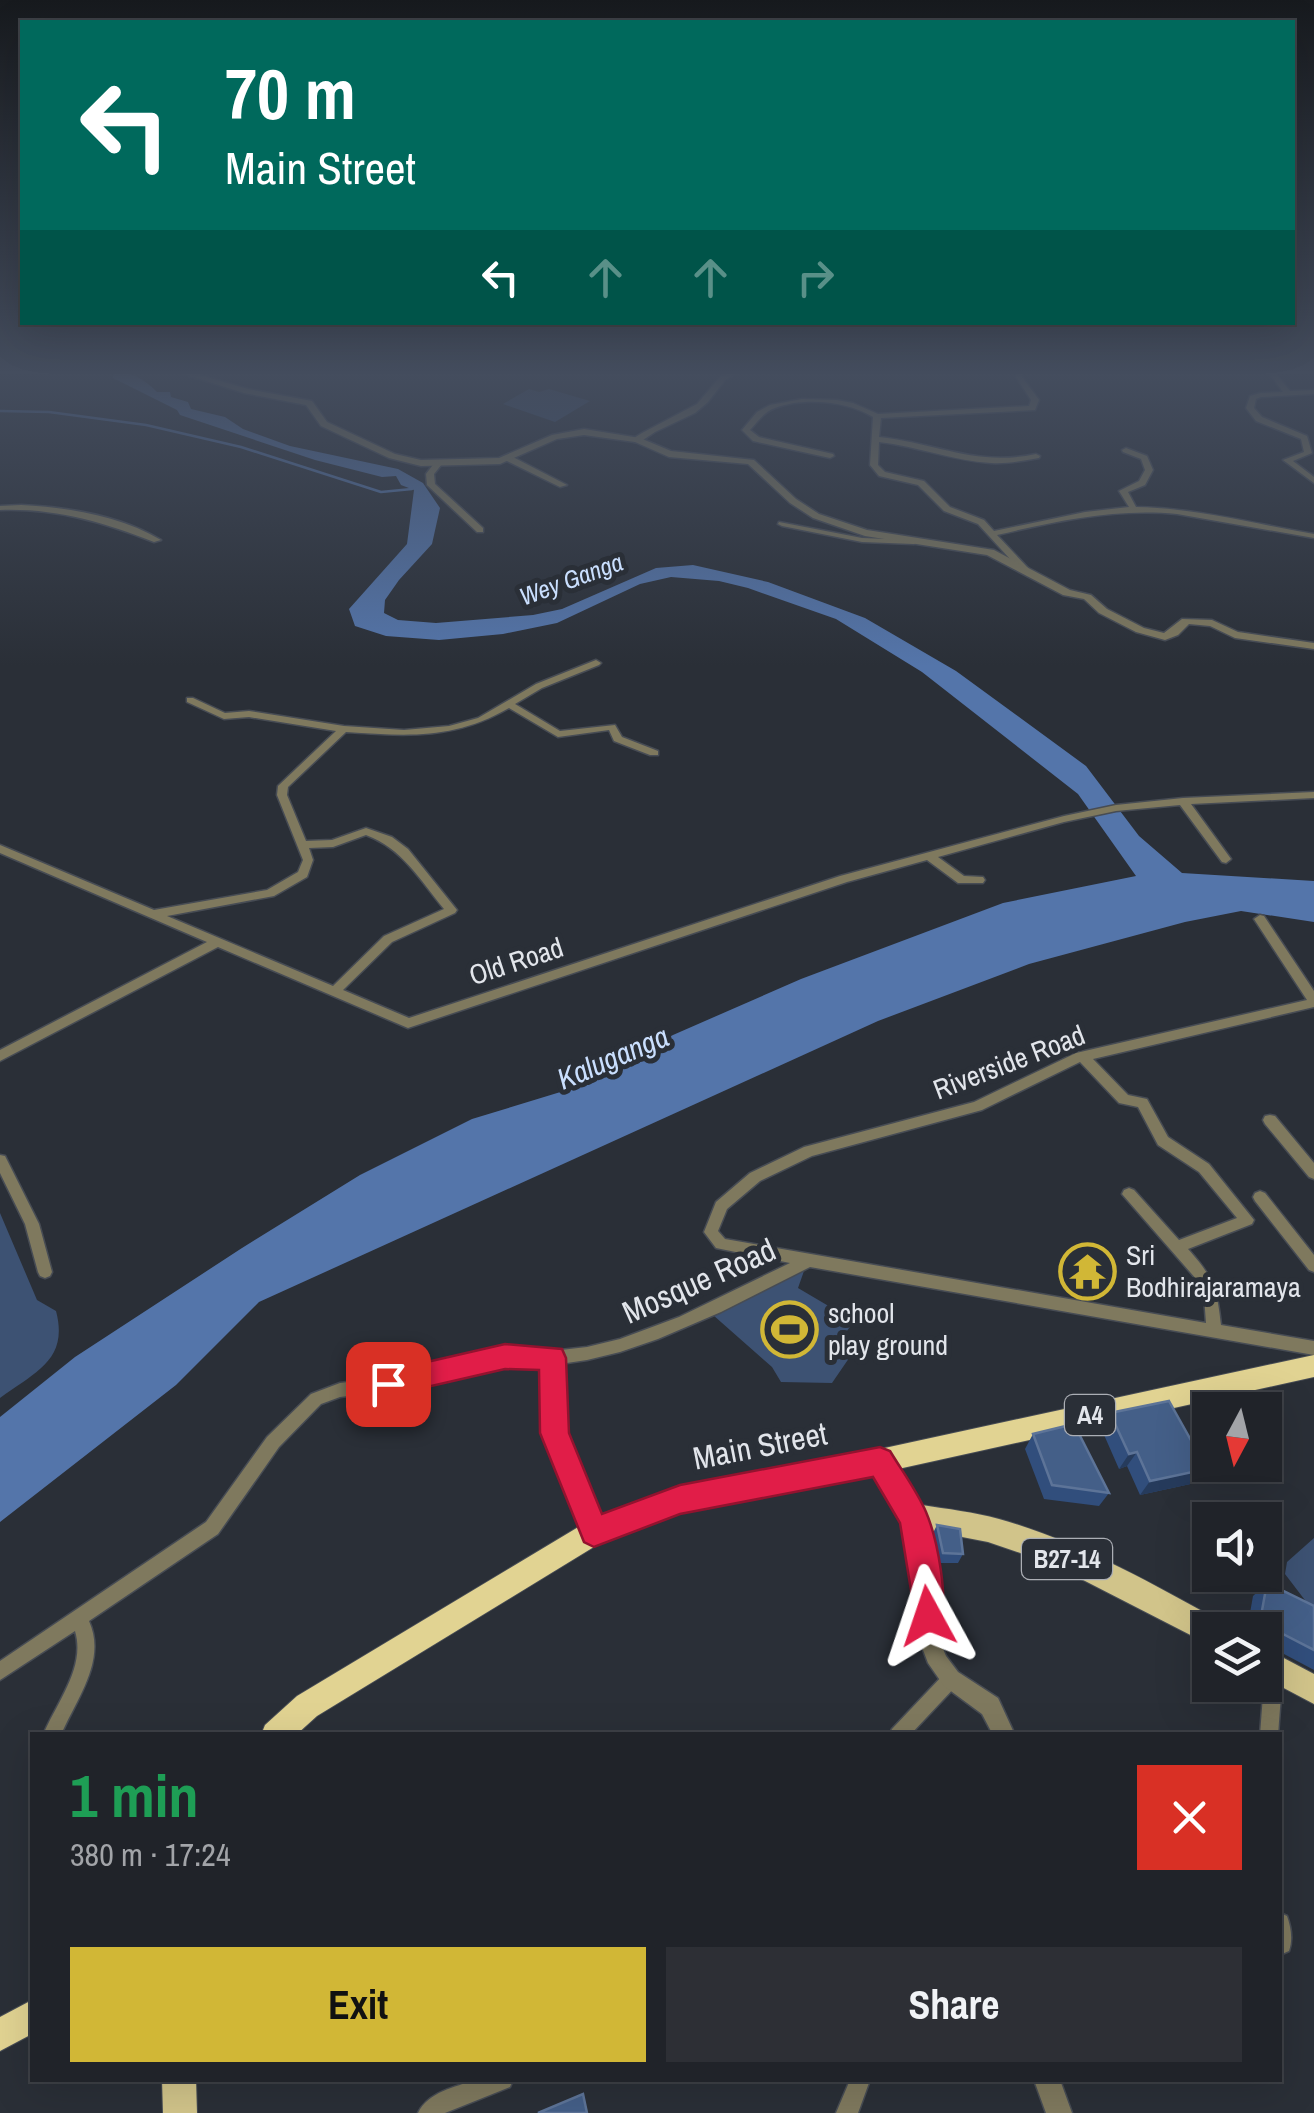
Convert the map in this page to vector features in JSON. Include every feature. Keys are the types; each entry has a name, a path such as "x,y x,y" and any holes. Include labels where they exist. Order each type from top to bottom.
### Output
{"highway":[{"name":"Main Street","path":"278,1732 307,1706 594,1532 680,1499 880,1461 1314,1366"},
{"path":"0,2035 30,2017"}],"main road":[{"path":"880,1461 914,1518"},
{"name":"B27-14","path":"914,1518 995,1530 1035,1544 1140,1592 1192,1621"},
{"path":"1282,1672 1314,1690"},
{"path":"180,2082 180,2113"}],"street":[{"path":"434,469 430,485 480,530"},
{"path":"530,469 563,484"},
{"path":"759,469 792,501 816,516 865,533 990,552 1067,593 1087,597 1103,611 1152,634 1164,637 1174,634 1186,621 1199,620 1235,635 1314,646"},
{"path":"876,469 876,472 921,483 947,509 981,522 1025,570"},
{"path":"1134,510 1123,491 1142,483 1148,469"},
{"path":"0,508 25,506 80,512 157,540"},
{"path":"995,533 1047,519 1134,510 1176,511 1240,526 1314,536"},
{"path":"782,524 862,540 932,543"},
{"path":"190,700 224,716 249,714 344,730 450,730 481,720 570,671 596,663"},
{"path":"510,704 558,734 612,728 618,739 654,753"},
{"path":"152,915 270,893 304,874 308,860 282,795 283,786 344,730"},
{"name":"Old Road","path":"0,849 408,1023 928,854 1064,819 1116,808 1184,801 1314,795"},
{"path":"1184,801 1226,859"},
{"path":"303,845 333,843 366,831 388,839 404,852 452,910 388,939 336,990"},
{"path":"928,854 962,880 979,880"},
{"path":"948,888 954,875"},
{"path":"1260,919 1314,1002"},
{"path":"0,1056 217,942"},
{"name":"Riverside Road","path":"809,1262 722,1244 711,1232 722,1206 754,1176 784,1161 976,1106 1083,1057 1314,1002"},
{"path":"1083,1057 1124,1099 1142,1103 1163,1141 1204,1168 1247,1220 1177,1247"},
{"path":"1270,1120 1314,1173"},
{"path":"0,1160 32,1224 45,1272"},
{"path":"1129,1194 1203,1276 1211,1296 1214,1332"},
{"path":"1260,1197 1314,1266"},
{"path":"809,1262 1314,1348"},
{"name":"Mosque Road","path":"0,1671 212,1528 273,1442 316,1399 340,1390 388,1384 505,1357 592,1355 651,1338 809,1262"},
{"path":"552,1358 554,1433 594,1532"},
{"path":"914,1518 924,1563 930,1642 938,1663 951,1679 990,1706 1003,1732"},
{"path":"53,1732 83,1670 88,1646 79,1620"},
{"path":"901,1732 951,1679"},
{"path":"1269,1702 1269,1732"},
{"path":"429,2113 441,2103 498,2082"},
{"path":"847,2113 859,2082"},
{"path":"1048,2082 1058,2113"}],"shaded area":[{"path":"349,469 398,469 423,483 440,508 432,544 385,600 384,613 398,620 436,623 533,615 562,609 656,568 693,565 768,582 865,618 956,671 1086,766 1139,836 1182,873 1314,881 1314,922 1241,911 1029,964 878,1021 259,1302 176,1385 0,1522 0,1417 75,1357 360,1175 472,1119 567,1090 673,1035 801,979 1003,903 1136,876 1078,794 922,672 836,619 748,588 671,577 640,584 557,623 503,634 439,640 386,636 355,626 349,609 407,544 414,490 401,485 396,476 382,477"},
{"path":"0,1213 37,1300 56,1311 59,1328 58,1342 46,1363 0,1398"},
{"name":"school play ground","path":"804,1271 798,1288 854,1321 842,1338 856,1348 832,1383 781,1382 772,1367 713,1315"},
{"path":"1314,1538 1314,1612 1285,1574 1287,1562"}],"building":[{"path":"1169,1401 1192,1442 1192,1472 1150,1481 1137,1452 1129,1454 1110,1413"},
{"path":"1074,1424 1109,1493 1052,1485 1033,1434"},
{"path":"937,1525 960,1529 963,1554 943,1553"},
{"path":"1282,1590 1314,1606 1314,1650 1282,1634 1282,1612 1262,1612 1265,1592"},
{"path":"583,2094 587,2113 538,2113"}],"waterway":[{"path":"308,469 381,492 412,489"}],"place":[{"name":"Sri Bodhirajaramaya","path":"1087,1271"},
{"name":"school play ground","path":"789,1329"}],"route":[{"path":"388,1384 505,1357 552,1358 554,1433 594,1532 680,1499 880,1461 914,1518 924,1563 928,1616"}],"water label":[{"name":"Wey Ganga","path":"571,579"},
{"name":"Kaluganga","path":"613,1058"}]}
